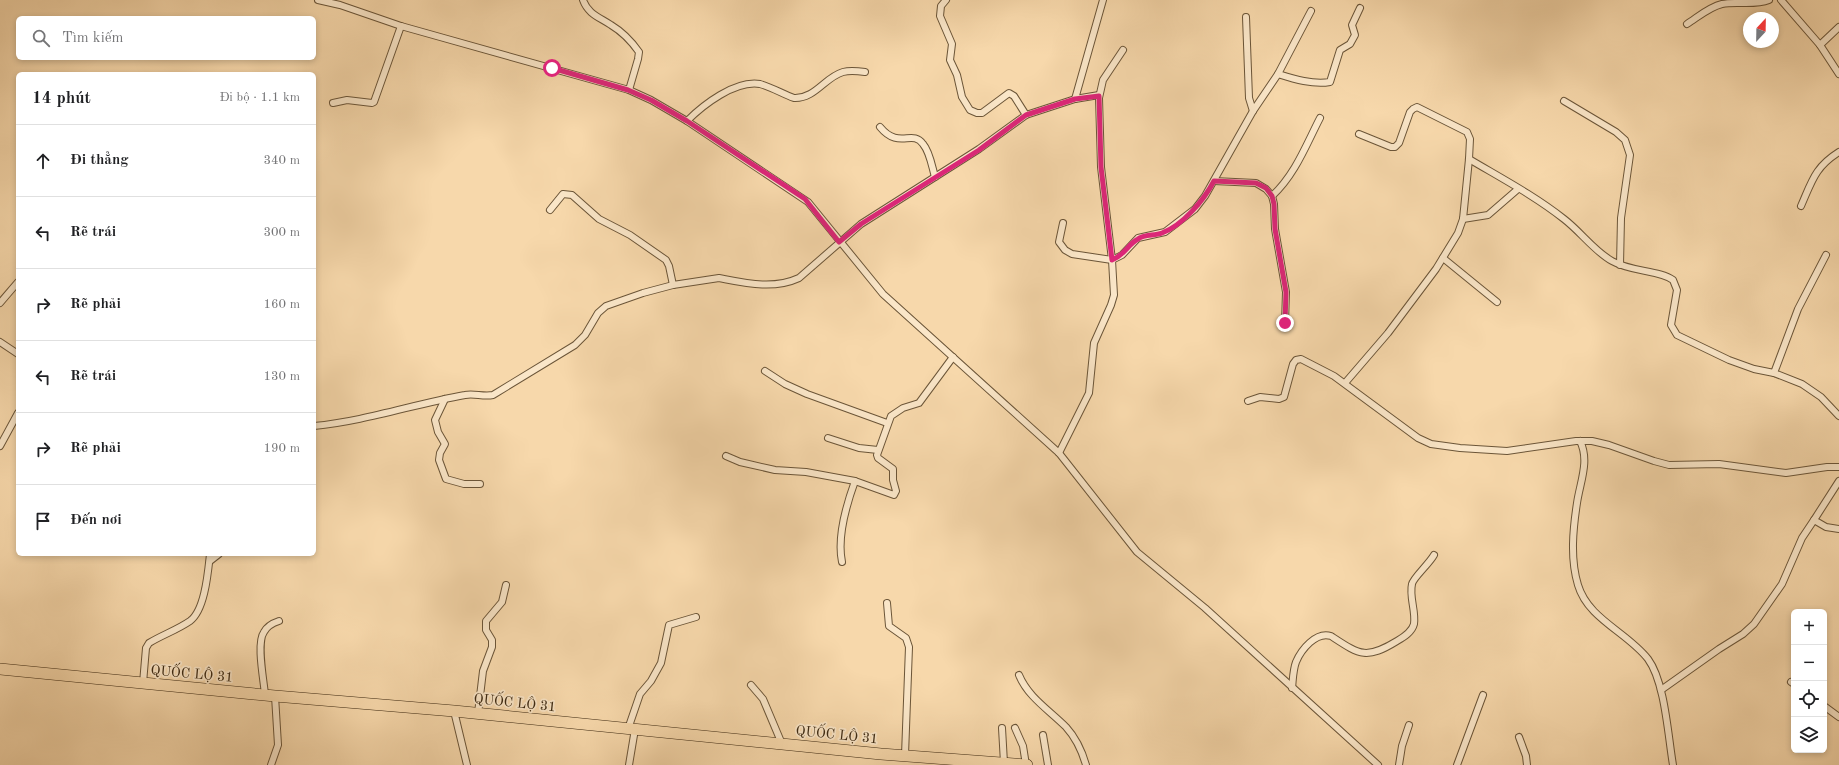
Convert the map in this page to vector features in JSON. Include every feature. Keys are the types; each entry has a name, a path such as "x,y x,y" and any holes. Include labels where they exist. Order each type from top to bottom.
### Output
{"highway":[{"name":"QUỐC LỘ 31","path":"0,669 270,696 631,727 782,744 905,755 951,762 1026,765"}],"street":[{"path":"318,0 340,5 401,26 628,90 651,100 687,121 805,199 883,294 1059,453 1137,552 1204,608 1378,765"},
{"path":"583,0 588,10 612,25 639,52 628,90"},
{"path":"946,0 941,6 940,16 952,44 950,60 957,75 962,97 966,106 974,112 982,113 1009,93 1014,96 1026,115"},
{"path":"1075,99 1103,0"},
{"path":"1687,24 1709,9 1717,6 1726,4 1756,3 1769,0"},
{"path":"1781,0 1820,45 1839,74"},
{"path":"1278,74 1294,80 1330,82 1340,50 1350,44 1355,35 1352,25 1360,8"},
{"path":"1064,223 1059,242 1065,250 1072,254 1112,260 1122,256 1138,238 1160,234 1171,228 1198,205 1214,181 1253,111 1278,74 1311,11"},
{"path":"1246,17 1249,98 1253,111"},
{"path":"333,103 347,100 374,102 401,26"},
{"path":"1820,45 1839,28"},
{"path":"1059,453 1089,393 1094,343 1113,300 1114,288 1112,260 1101,167 1099,96 1103,80 1123,50"},
{"path":"687,121 701,107 716,96 747,85 763,85 794,98 800,98 808,96 832,77 844,71 865,72"},
{"path":"316,426 356,421 468,394 484,397 497,393 575,345 585,335 598,313 606,306 643,293 673,285 719,278 760,286 793,280 805,273 861,224 935,176 979,150 1026,115 1075,99 1099,96"},
{"path":"1564,101 1622,136 1628,145 1630,155 1621,218 1620,265"},
{"path":"1345,383 1388,334 1458,234 1463,218 1469,158 1470,138 1467,132 1417,107 1411,110 1399,143 1395,147 1391,147 1359,134"},
{"path":"1272,196 1284,184 1291,173 1320,118"},
{"path":"880,127 886,134 894,139 900,140 912,138 922,142 926,148 935,176"},
{"path":"1802,206 1818,170 1824,162 1839,152"},
{"path":"1469,158 1565,219 1604,256 1633,270 1666,276 1673,280 1677,290 1671,325 1677,335 1729,360 1754,369 1774,373 1802,384 1814,391 1839,416"},
{"path":"1214,181 1256,183 1266,188 1272,196 1274,204 1275,229 1286,292 1285,323"},
{"path":"1463,218 1488,215 1518,189"},
{"path":"550,210 563,194 572,195 599,219 630,234 666,260 669,266 673,285"},
{"path":"1774,373 1798,309 1826,255"},
{"path":"1442,258 1497,302"},
{"path":"0,303 16,284"},
{"path":"0,342 16,353"},
{"path":"726,456 740,462 774,470 806,472 855,481 891,495 895,494 896,490 893,480 893,469 878,458 878,450 887,423 891,416 903,408 919,403 953,357"},
{"path":"1248,401 1260,397 1282,399 1284,397 1293,364 1299,359 1303,359 1322,368 1345,383 1418,438 1431,444 1460,448 1507,451 1580,441 1609,445 1669,465 1719,464 1786,473 1827,467 1839,467"},
{"path":"765,371 785,384 807,394 887,423"},
{"path":"445,399 435,420 438,432 445,444 439,460 445,477 449,480 464,484 480,484"},
{"path":"0,446 16,417"},
{"path":"828,438 859,448 878,450"},
{"path":"1580,441 1585,456 1573,531 1573,557 1578,585 1584,600 1593,611 1647,659 1661,690 1673,765"},
{"path":"842,562 840,553 843,529 849,499 855,481"},
{"path":"1661,690 1743,634 1754,624 1782,584 1802,538 1839,481"},
{"path":"1814,520 1826,527 1839,529"},
{"path":"1292,688 1298,658 1302,651 1320,636 1327,634 1360,653 1367,654 1381,651 1407,635 1414,623 1412,584 1434,555"},
{"path":"143,683 147,646 152,641 190,621 196,614 202,601 210,557"},
{"path":"478,713 483,671 492,647 492,640 486,630 486,621 502,602 506,585"},
{"path":"887,603 889,626 906,638 909,646 905,755"},
{"path":"629,765 631,727 640,694 661,663 669,625 696,617"},
{"path":"272,765 278,745 261,640 265,630 270,625 279,621"},
{"path":"1019,675 1028,691 1073,736 1079,745 1086,765"},
{"path":"751,685 763,699 782,744"},
{"path":"1457,765 1483,695"},
{"path":"1827,708 1839,717"},
{"path":"454,711 468,765"},
{"path":"1400,765 1402,746 1410,725"},
{"path":"1002,728 1004,740 1004,763"},
{"path":"1015,728 1023,746 1026,765"},
{"path":"1043,735 1048,765"},
{"path":"1519,737 1526,756 1527,765"}],"route":[{"path":"552,68 628,90 651,100 687,121 805,199 839,242 861,224 935,176 979,150 1022,117 1075,99 1099,96 1101,167 1112,260 1122,256 1138,238 1160,234 1171,228 1195,209 1214,181 1256,183 1266,188 1272,196 1274,202 1275,229 1286,292 1285,323"}]}
